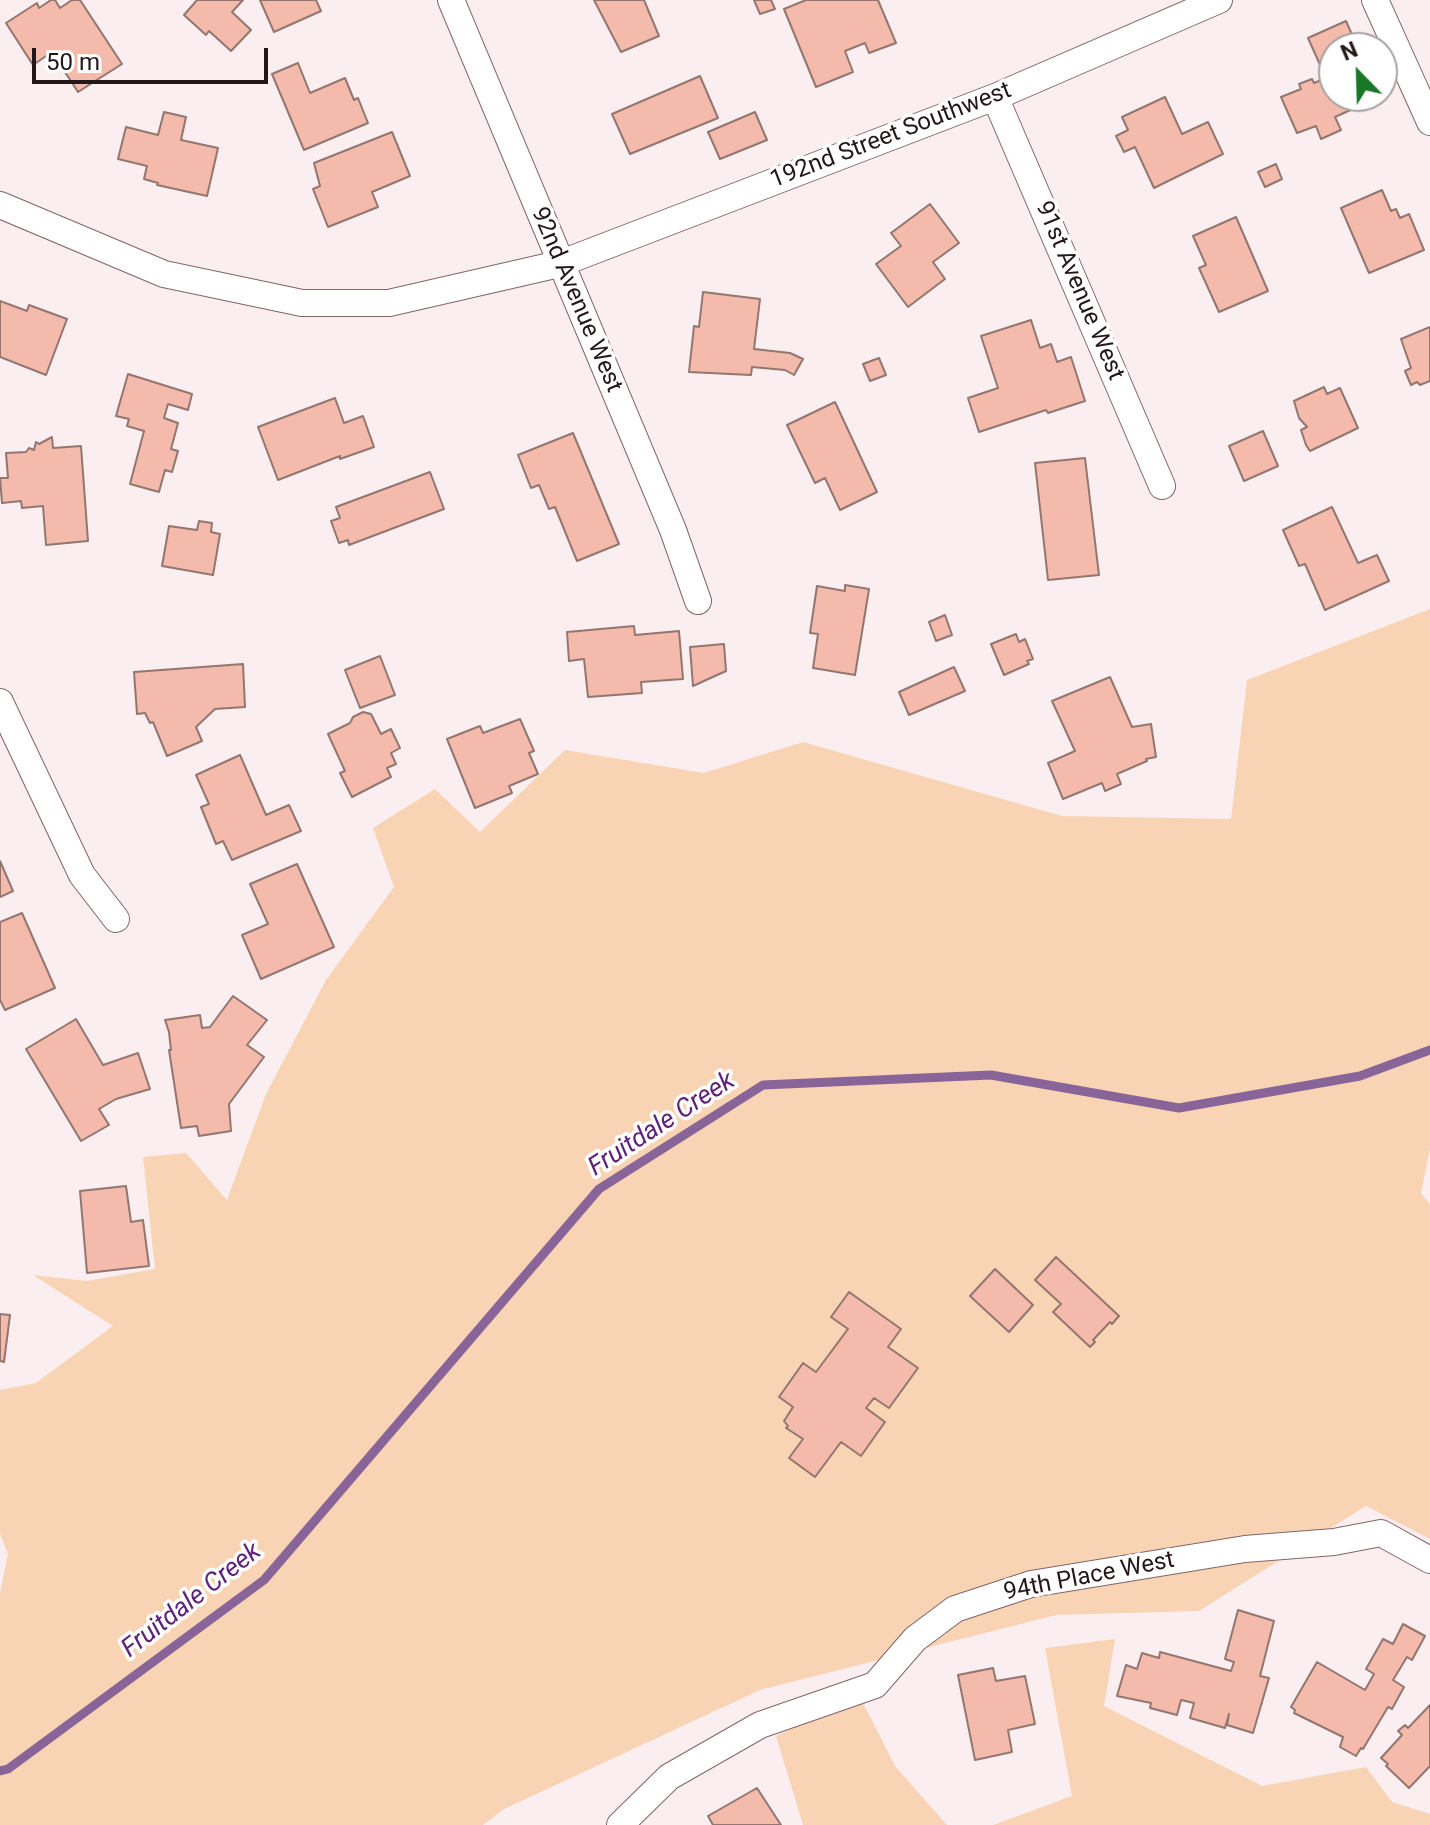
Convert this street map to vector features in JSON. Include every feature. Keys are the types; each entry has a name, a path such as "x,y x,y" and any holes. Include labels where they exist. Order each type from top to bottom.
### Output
{"street":[{"name":"92nd Avenue West","path":"451,0 673,530 698,601"},
{"name":"192nd Street Southwest","path":"0,205 164,274 302,303 389,303 559,264 995,97 1219,0"},
{"path":"1375,0 1430,122"},
{"name":"91st Avenue West","path":"995,97 1162,486"},
{"path":"0,702 82,875 116,919"},
{"name":"94th Place West","path":"620,1825 669,1777 760,1725 875,1685 915,1639 955,1609 1031,1584 1245,1549 1334,1542 1381,1533 1430,1560"}],"shaded area":[{"path":"1430,609 1430,1149 1421,1193 1430,1205 1430,1539 1366,1506 1199,1611 1056,1615 760,1690 504,1809 483,1825 0,1825 0,1593 8,1554 0,1534 0,1390 36,1383 113,1326 33,1275 87,1281 155,1269 143,1157 186,1153 227,1200 266,1094 326,980 394,887 373,828 435,789 480,832 565,750 704,773 803,742 1062,816 1231,819 1247,680"},
{"path":"1115,1639 1104,1706 1262,1786 1366,1767 1392,1802 1430,1814 1430,1825 993,1825 1072,1796 1045,1648"},
{"path":"859,1695 895,1766 947,1825 803,1825 776,1736"}],"building":[{"path":"55,0 60,8 72,0 80,0 122,64 78,92 52,52 33,65 6,23 37,3 39,8"},
{"path":"197,0 243,0 232,12 251,30 231,51 209,31 206,35 184,15"},
{"path":"260,0 316,0 321,11 274,32"},
{"path":"594,0 644,0 659,36 621,52"},
{"path":"754,0 771,0 775,9 760,14"},
{"path":"806,0 878,0 896,43 869,53 865,43 845,51 853,72 816,87 784,9"},
{"path":"1346,21 1351,32 1321,32"},
{"path":"1318,34 1318,60 1308,38"},
{"path":"298,63 310,93 345,78 354,100 358,98 368,123 304,150 272,74"},
{"path":"700,76 718,118 630,154 612,114"},
{"path":"1312,79 1314,83 1318,81 1318,112 1346,112 1335,117 1341,130 1321,139 1316,126 1297,133 1281,97 1301,89 1299,84"},
{"path":"1165,97 1182,134 1208,122 1223,154 1154,188 1135,147 1124,152 1116,136 1128,130 1122,117"},
{"path":"164,112 186,117 181,140 218,148 207,196 157,185 144,179 147,166 118,159 126,127 158,135"},
{"path":"755,112 767,140 720,159 708,132"},
{"path":"392,132 410,176 372,192 378,207 328,227 313,189 320,186 314,163"},
{"path":"1276,164 1282,179 1265,187 1258,172"},
{"path":"1382,190 1391,211 1396,209 1400,218 1409,214 1424,250 1369,273 1341,208"},
{"path":"930,204 959,243 933,262 945,279 908,307 876,264 901,246 891,233"},
{"path":"1236,217 1268,291 1219,312 1199,268 1206,265 1193,236"},
{"path":"703,292 760,299 754,349 790,353 803,359 794,375 785,370 752,367 751,375 689,372 694,326 699,327"},
{"path":"0,301 27,311 29,305 67,319 46,375 0,357"},
{"path":"1031,320 1040,348 1051,344 1057,362 1071,357 1085,401 979,432 968,398 998,388 981,336"},
{"path":"1430,327 1430,381 1411,385 1405,371 1411,368 1401,339"},
{"path":"879,358 886,375 870,381 863,364"},
{"path":"128,374 192,394 188,410 168,404 164,418 178,423 171,449 178,451 172,472 165,470 159,492 130,484 144,431 127,426 129,419 116,416"},
{"path":"1324,387 1327,394 1340,388 1358,428 1310,451 1301,430 1307,427 1299,418 1294,401"},
{"path":"335,398 344,423 363,416 374,447 340,459 340,456 278,480 258,427"},
{"path":"835,402 877,492 840,510 825,478 815,483 787,425"},
{"path":"1263,431 1278,466 1244,481 1229,446"},
{"path":"573,433 619,544 577,561 555,507 549,509 539,485 531,488 518,455"},
{"path":"52,437 53,448 81,446 88,541 46,545 43,506 22,508 21,501 2,503 0,478 8,478 6,453 26,452 29,448 34,450 36,442 39,444"},
{"path":"1085,458 1099,575 1048,580 1035,463"},
{"path":"430,472 444,509 349,545 348,540 339,543 331,521 340,518 336,507"},
{"path":"1332,507 1358,563 1377,555 1389,581 1325,610 1305,564 1299,566 1283,530"},
{"path":"199,521 212,523 211,532 220,534 213,575 162,566 169,526 197,530"},
{"path":"845,585 869,589 855,675 813,668 818,634 810,633 817,586 845,591"},
{"path":"945,615 952,635 936,641 929,622"},
{"path":"634,626 635,635 679,631 683,679 641,682 642,693 588,697 584,659 569,661 567,632"},
{"path":"1016,634 1019,642 1025,639 1033,659 1027,661 1029,664 1004,675 991,644"},
{"path":"724,644 726,671 693,686 690,647"},
{"path":"380,656 395,695 360,708 345,670"},
{"path":"243,664 245,707 215,709 196,727 202,741 167,756 153,722 150,723 145,713 137,714 134,672"},
{"path":"954,667 965,691 909,715 899,692"},
{"path":"1110,677 1132,727 1151,724 1156,757 1117,774 1121,784 1105,791 1102,783 1063,799 1048,763 1075,751 1052,701"},
{"path":"363,712 371,714 381,734 391,729 400,748 391,753 396,764 387,768 391,777 352,797 340,773 345,771 328,734"},
{"path":"520,719 534,751 529,753 538,774 509,786 512,793 475,808 447,739 480,726 483,733"},
{"path":"240,755 266,815 289,805 301,831 232,860 223,841 216,844 201,807 209,804 196,775"},
{"path":"0,861 13,891 0,897"},
{"path":"297,864 334,947 261,979 242,935 268,924 250,884"},
{"path":"22,913 55,988 5,1010 0,1000 0,922"},
{"path":"233,996 267,1020 247,1045 264,1057 229,1104 231,1131 199,1136 197,1126 181,1128 165,1020 200,1015 202,1028 210,1027"},
{"path":"76,1019 103,1065 138,1053 150,1089 116,1099 99,1109 109,1125 81,1141 26,1049"},
{"path":"126,1186 131,1222 143,1220 149,1266 87,1273 80,1191"},
{"path":"1056,1257 1119,1316 1093,1340 1095,1342 1090,1347 1053,1312 1061,1304 1035,1280"},
{"path":"995,1269 1033,1305 1009,1332 970,1296"},
{"path":"849,1292 901,1329 888,1347 918,1368 889,1408 874,1398 866,1408 885,1422 861,1456 841,1442 815,1477 789,1458 803,1439 786,1428 788,1426 784,1421 793,1407 779,1397 803,1363 816,1372 848,1329 831,1317"},
{"path":"0,1314 10,1315 4,1362 0,1361"},
{"path":"1238,1610 1274,1621 1260,1676 1269,1678 1253,1733 1227,1725 1229,1714 1225,1728 1190,1718 1194,1703 1181,1700 1177,1715 1150,1708 1151,1703 1117,1696 1126,1665 1137,1669 1142,1653 1159,1658 1160,1652 1231,1671 1234,1662 1225,1659"},
{"path":"1403,1624 1425,1636 1412,1660 1407,1657 1393,1680 1404,1687 1392,1709 1388,1707 1356,1756 1340,1747 1343,1737 1294,1713 1291,1707 1317,1662 1365,1690 1374,1674 1366,1669 1383,1639 1393,1644"},
{"path":"993,1668 996,1681 1025,1676 1035,1724 1008,1730 1012,1752 975,1760 958,1675"},
{"path":"1430,1705 1430,1766 1409,1788 1381,1758 1402,1735 1398,1731 1405,1725 1408,1728"},
{"path":"757,1788 781,1825 713,1825 708,1816"}],"waterway":[{"name":"Fruitdale Creek","path":"0,1771 8,1769 264,1580 599,1189 763,1085 991,1075 1179,1108 1360,1076 1430,1050"}]}
